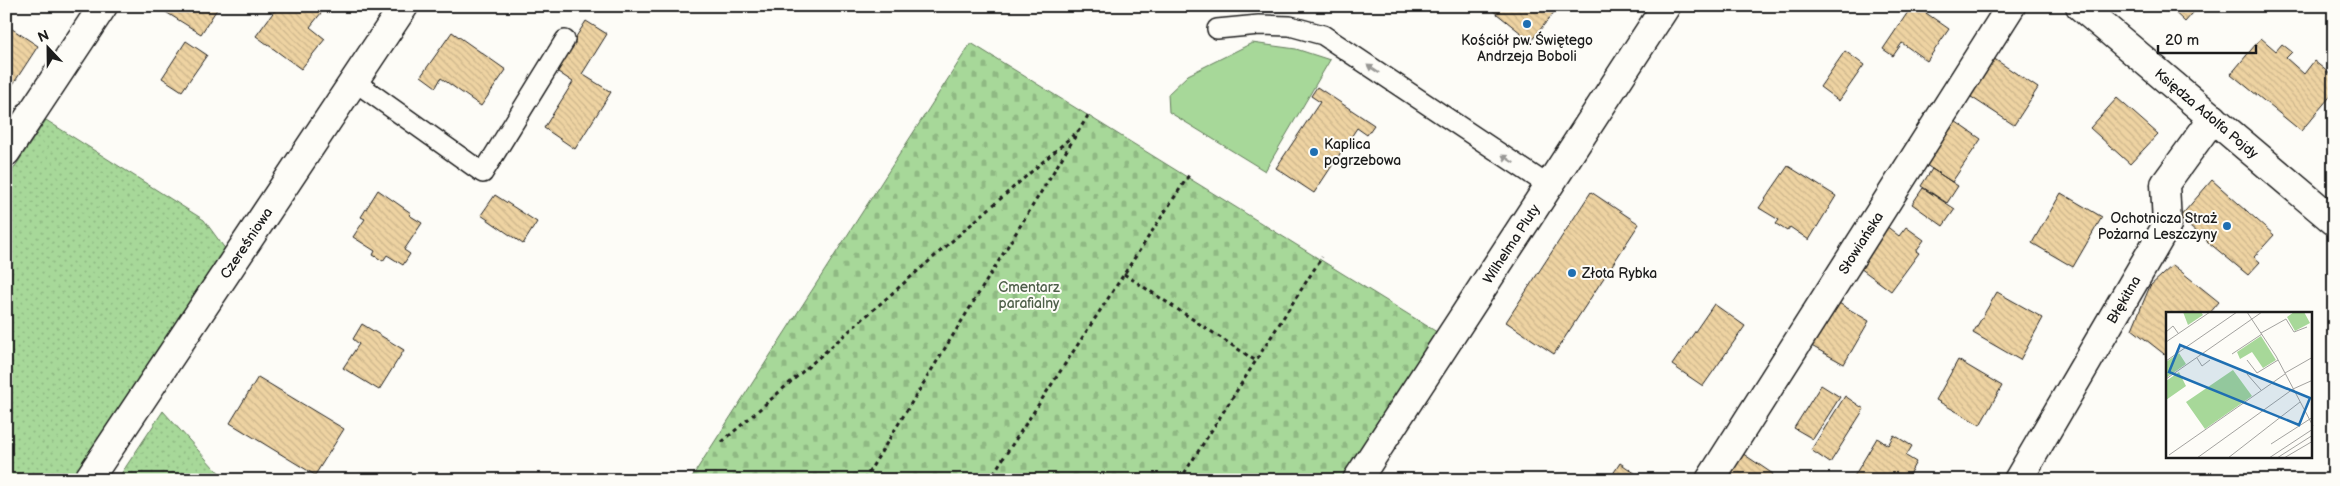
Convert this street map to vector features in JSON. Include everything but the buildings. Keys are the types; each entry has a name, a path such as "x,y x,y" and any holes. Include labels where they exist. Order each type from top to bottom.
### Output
{"street":[{"path":"6,152 103,6"},
{"name":"Czereśniowa","path":"88,480 404,6"},
{"name":"Wilhelma Pluty","path":"1357,480 1666,6"},
{"name":"Słowiańska","path":"1710,480 2011,6"},
{"name":"Księdza Adolfa Pojdy","path":"2080,6 2334,221"},
{"name":"Błękitna","path":"2018,480 2167,225 2165,184 2213,118"}],"lane":[{"path":"1217,29 1259,25 1290,26 1323,35 1549,186"},
{"path":"354,82 482,173 565,40"}],"path":[{"path":"864,480 1089,114"},
{"path":"722,442 1078,131"},
{"path":"989,480 1189,175"},
{"path":"1180,480 1322,257"},
{"path":"1124,274 1256,360"}],"green space":[{"name":"Cmentarz parafialny","path":"971,43 1440,334 1345,480 690,480"},
{"path":"1252,43 1296,49 1330,60 1265,171 1169,112 1168,94 1188,75"},
{"path":"46,120 204,220 226,250 75,480 6,480 6,180"},
{"path":"163,411 214,468 228,480 117,480"}],"place":[{"name":"Kościół pw. Świętego Andrzeja Boboli","path":"1527,24"},
{"name":"Kaplica pogrzebowa","path":"1314,152"},
{"name":"Ochotnicza Straż Pożarna Leszczyny","path":"2227,226"},
{"name":"Złota Rybka","path":"1572,273"}]}
